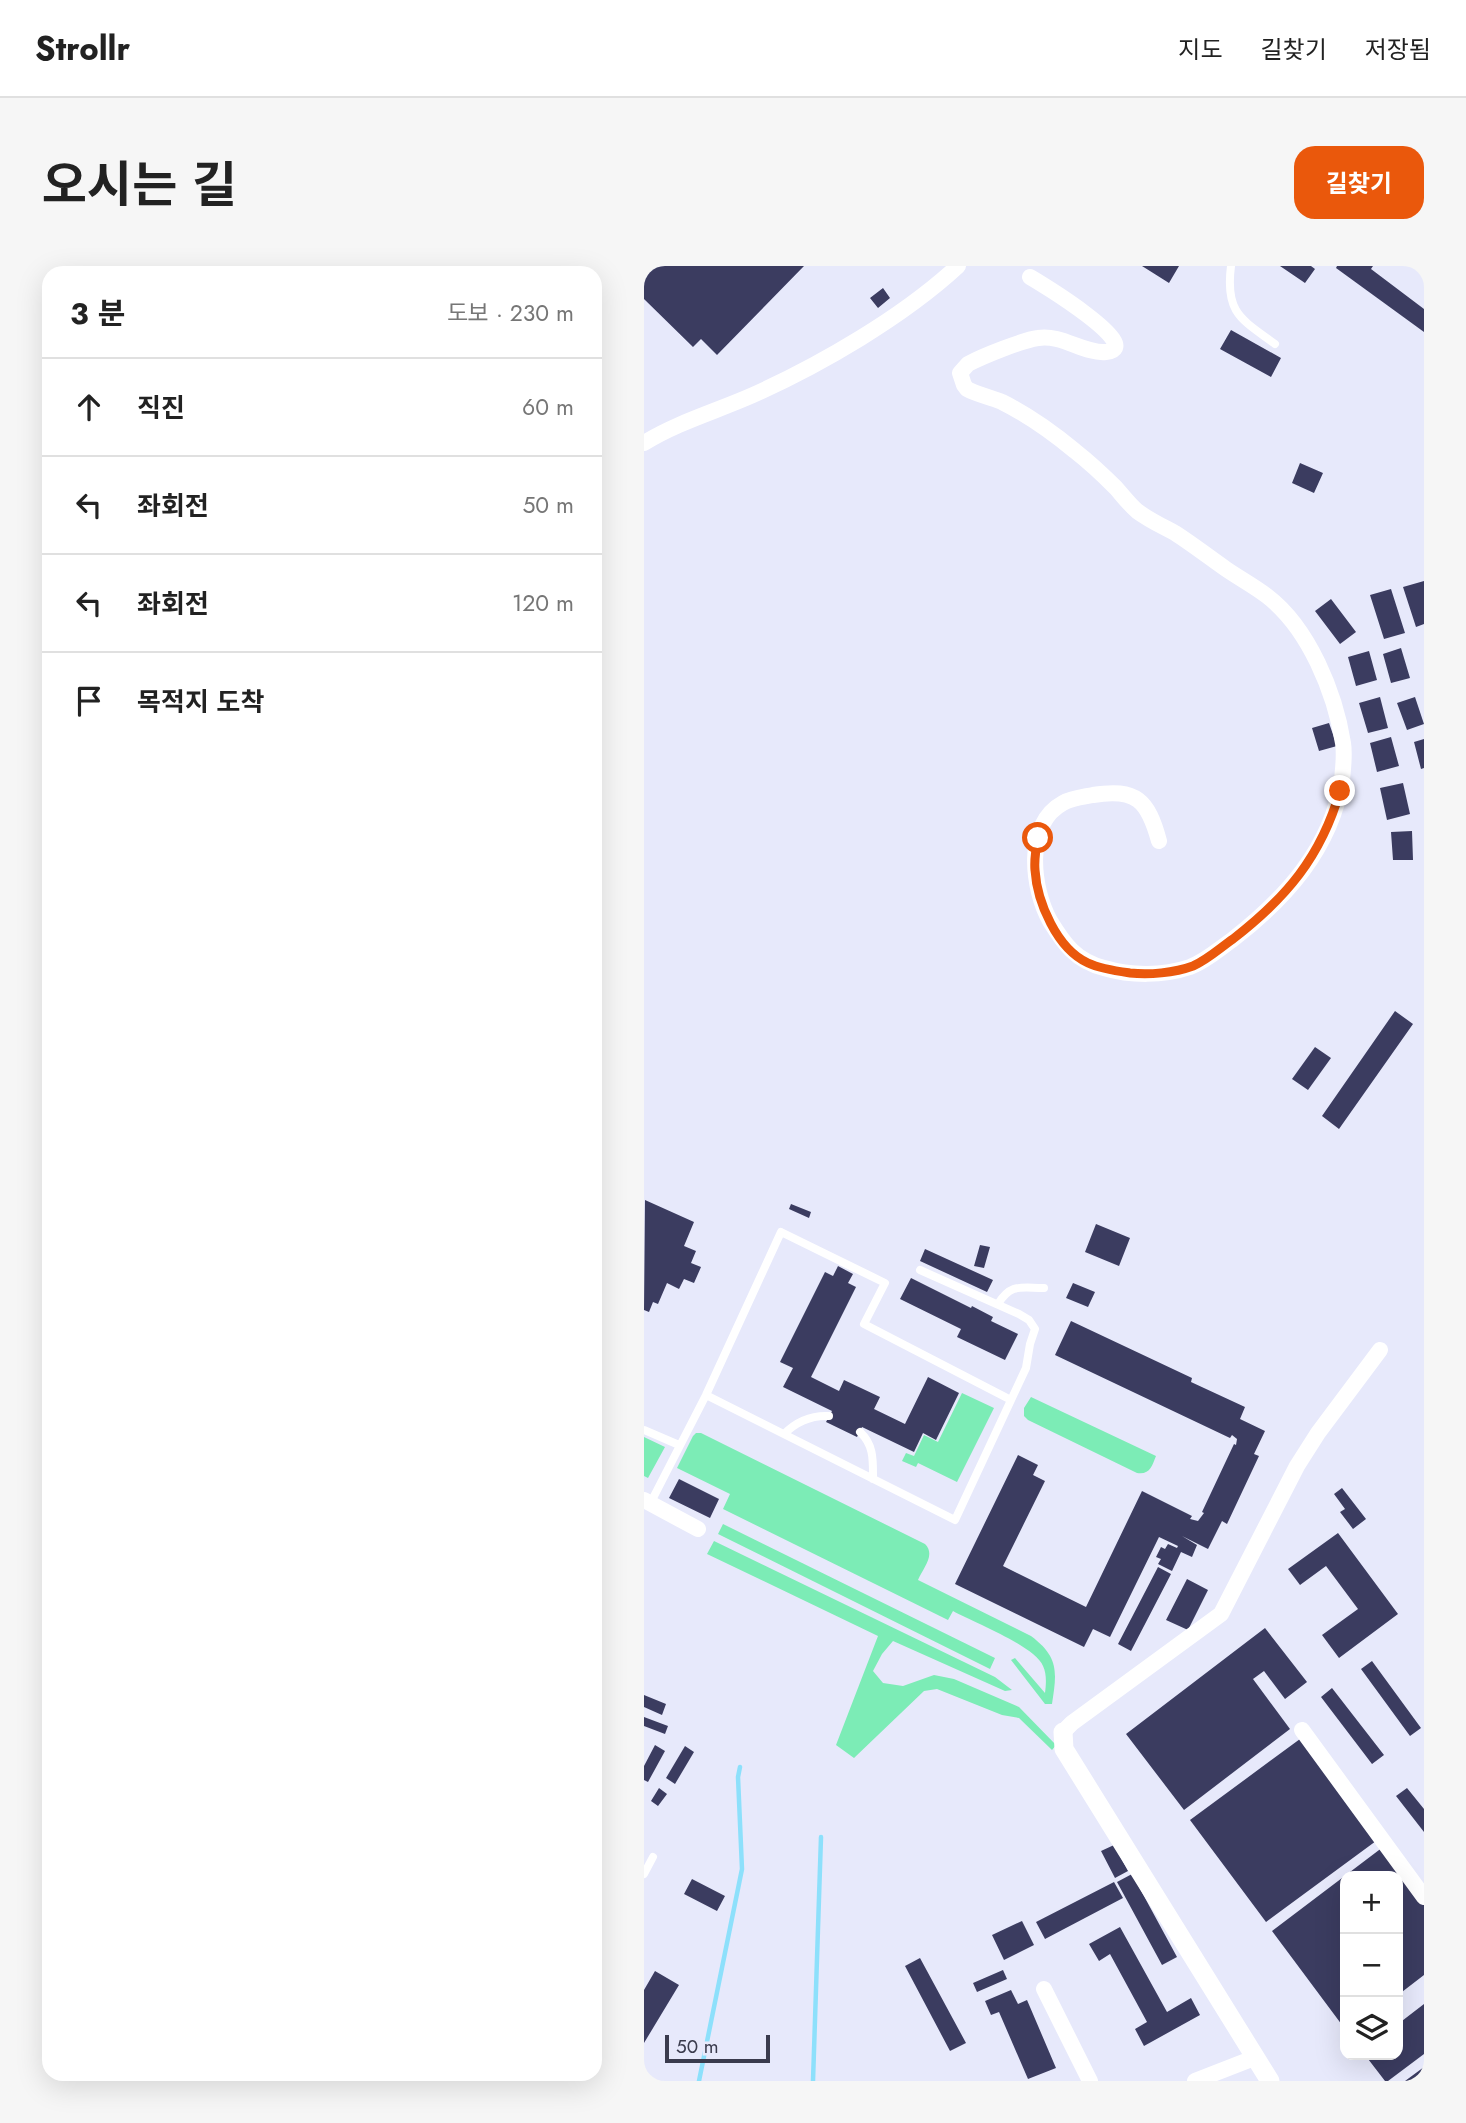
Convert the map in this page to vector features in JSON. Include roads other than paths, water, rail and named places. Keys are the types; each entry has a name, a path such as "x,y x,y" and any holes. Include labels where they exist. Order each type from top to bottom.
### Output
{"street":[{"path":"644,443 673,427 754,394 821,361 917,299 958,266"},
{"path":"1030,277 1101,325 1114,340 1113,350 1094,351 1053,338 1038,338 968,364 960,373 964,385 967,389 998,400 1034,421 1074,450 1136,510 1177,534 1269,597 1295,626 1318,662 1341,730 1344,749 1340,791 1333,817 1310,862 1297,880 1252,925 1205,959 1178,970 1140,974 1087,963 1065,946 1046,915 1038,891 1034,867 1036,850 1047,816 1055,808 1072,799 1125,793 1134,797 1149,814 1159,841"},
{"path":"1270,2081 1063,1749 1063,1732 1221,1614 1297,1466 1318,1433 1380,1350"},
{"path":"647,1501 698,1529"},
{"path":"1302,1730 1424,1897"},
{"path":"1044,1989 1090,2081"},
{"path":"1195,2081 1254,2058"}],"lane":[{"path":"1231,266 1231,303 1239,318 1275,345"},
{"path":"647,1501 706,1395 781,1232 885,1283 864,1324 1011,1400"},
{"path":"706,1395 955,1520 1026,1368 1035,1329 1029,1320 998,1304 920,1270"},
{"path":"998,1304 1005,1292 1014,1288 1044,1289"},
{"path":"784,1434 800,1421 818,1415 829,1416"},
{"path":"644,1430 679,1446"},
{"path":"860,1432 870,1443 873,1479"},
{"path":"644,1874 653,1857"}],"waterway":[{"path":"699,2081 742,1869 738,1777 740,1767"},
{"path":"813,2081 821,1837"}]}
